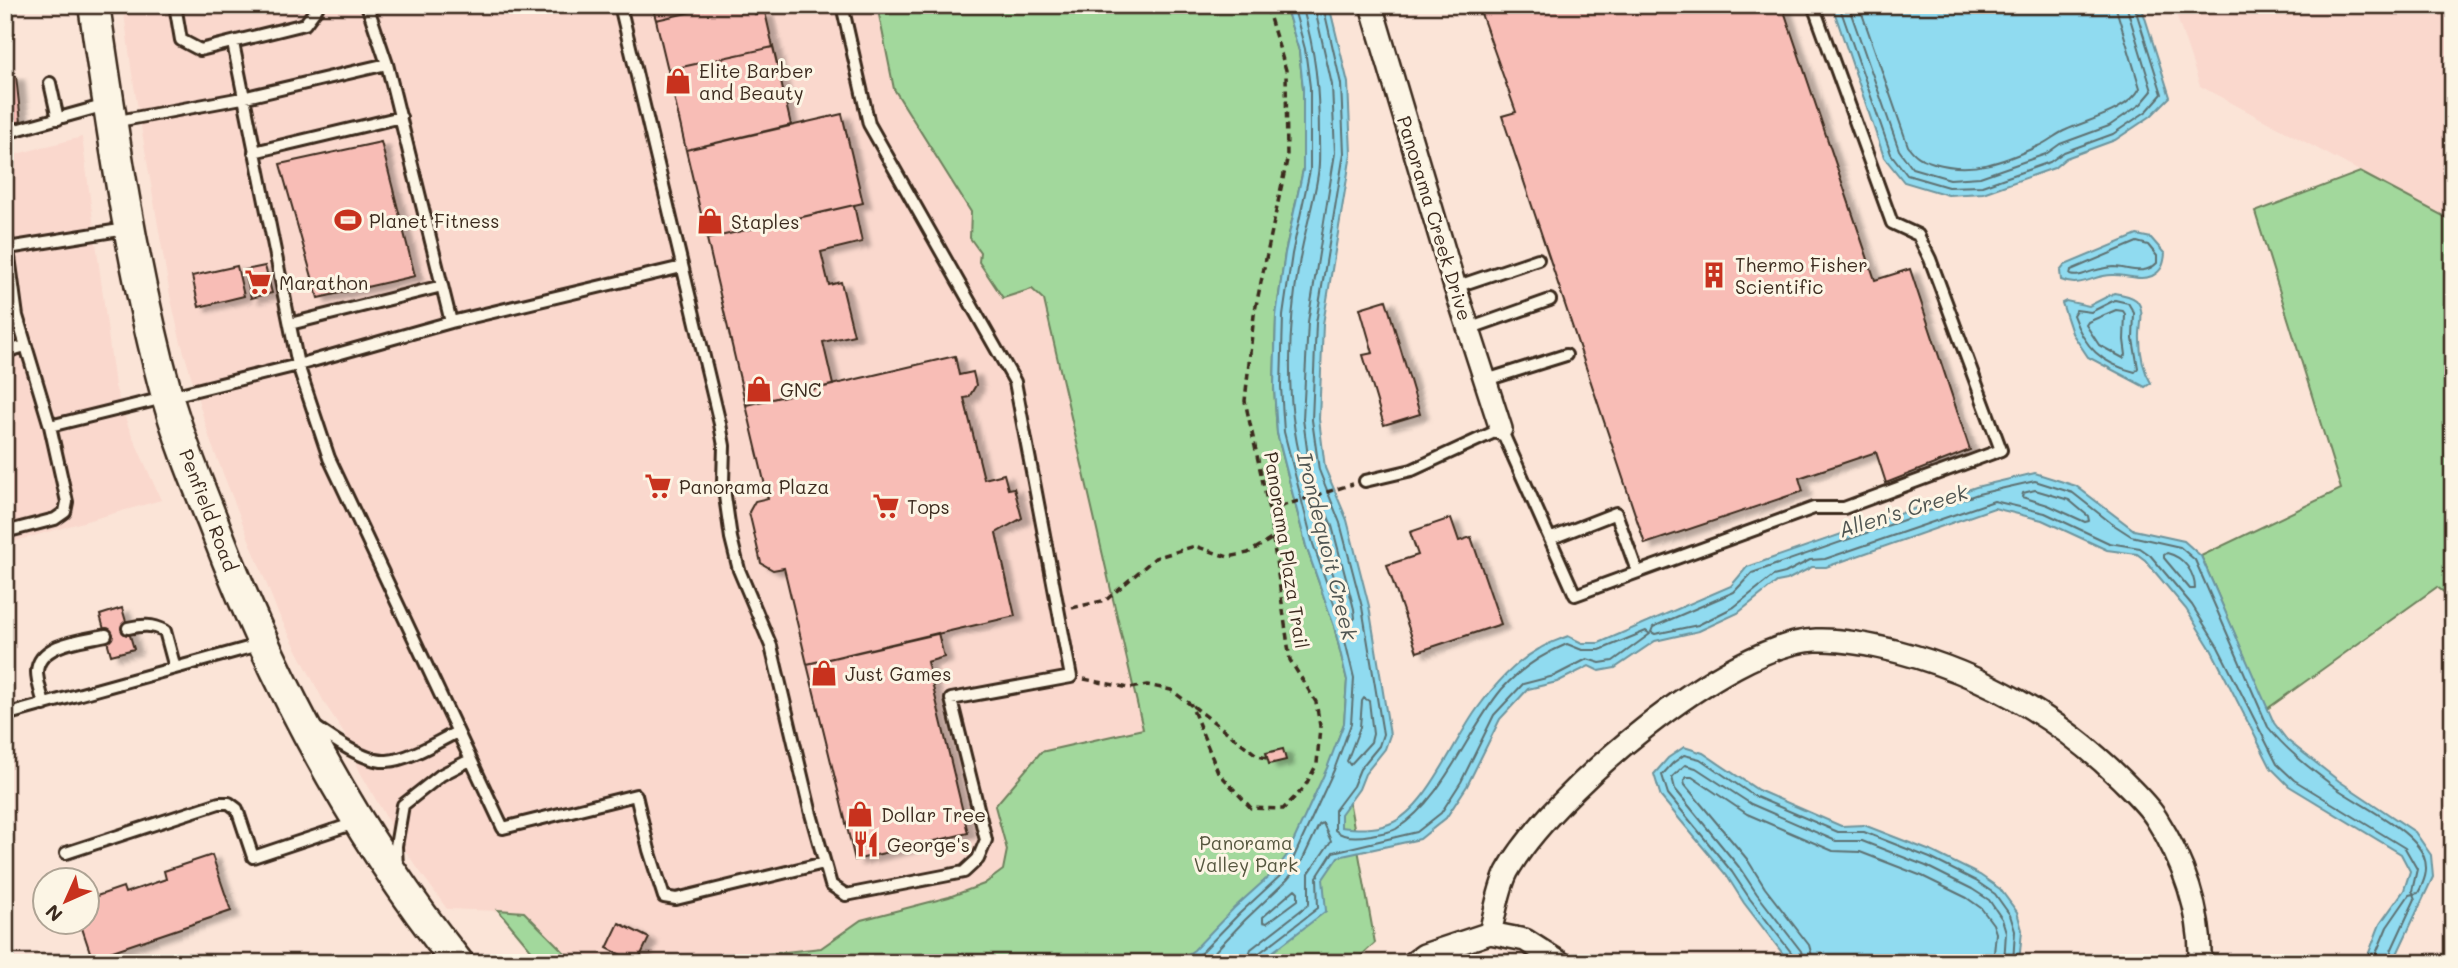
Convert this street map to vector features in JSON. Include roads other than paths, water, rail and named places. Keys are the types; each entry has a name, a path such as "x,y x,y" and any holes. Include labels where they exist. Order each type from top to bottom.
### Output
{"main road":[{"name":"Penfield Road","path":"94,5 129,229 147,314 168,398 213,524 262,644 358,822 398,884 456,962"}],"street":[{"name":"Panorama Creek Drive","path":"1371,5 1455,287 1501,429"},
{"path":"1490,933 1506,875 1526,842 1560,805 1642,728 1736,667 1777,647 1815,640 1864,643 1921,658 1978,679 2044,716 2093,752 2155,816 2171,844 2188,884 2197,919 2200,963"},
{"path":"1413,963 1424,955 1490,933 1525,940 1561,963"}],"lane":[{"path":"175,5 181,40 200,50 305,24 317,8 316,5"},
{"path":"368,5 401,117 451,322"},
{"path":"620,5 724,446 723,482 731,538 739,570 771,646 831,885 846,895 964,872 978,859 986,840 951,699 1071,677 1015,382 869,124 842,5"},
{"path":"1365,481 1412,470 1501,429 1552,538 1575,596 1637,571 1814,509 1844,508 2001,450 1930,259 1918,235 1892,223 1813,5"},
{"path":"233,43 298,365 330,458 503,828 636,795 664,897 676,900 824,863"},
{"path":"5,133 58,119 242,98 387,64"},
{"path":"50,83 58,119"},
{"path":"254,152 401,117"},
{"path":"5,227 17,316 50,426 67,502 65,512 55,519 5,533"},
{"path":"8,248 129,229"},
{"path":"1455,287 1538,259"},
{"path":"50,426 298,365 451,322 682,267"},
{"path":"290,324 442,286"},
{"path":"1468,329 1550,300"},
{"path":"5,352 25,346"},
{"path":"1486,380 1566,355"},
{"path":"1552,538 1616,513 1637,571"},
{"path":"128,628 155,625 165,631 175,668"},
{"path":"44,705 37,673 40,660 48,650 106,635"},
{"path":"5,715 262,644"},
{"path":"301,718 354,752 386,762 421,751 457,732"},
{"path":"398,884 396,846 403,805 441,775 470,760"},
{"path":"66,853 219,803 229,803 237,809 253,858 358,822"}],"water":[{"name":"Irondequoit Creek","path":"1285,5 1329,5 1348,83 1351,154 1323,324 1319,419 1325,468 1347,520 1369,606 1390,735 1385,749 1365,774 1359,789 1341,814 1341,827 1377,827 1402,817 1427,790 1468,722 1490,692 1521,661 1546,645 1568,636 1582,643 1599,643 1731,586 1747,567 1976,487 2035,473 2076,486 2134,530 2184,541 2201,556 2274,723 2287,740 2339,781 2415,832 2431,855 2433,877 2395,963 2365,963 2380,924 2404,890 2410,871 2401,854 2289,786 2271,768 2212,651 2186,609 2145,560 2137,554 2107,550 2042,520 1994,508 1826,567 1812,567 1787,580 1777,582 1738,613 1699,631 1655,641 1615,668 1599,671 1589,666 1557,682 1528,689 1500,719 1467,786 1446,818 1420,839 1338,857 1323,879 1326,911 1258,963 1175,963 1194,950 1234,908 1275,871 1287,855 1327,768 1344,723 1347,680 1334,626 1306,546 1277,433 1274,387 1276,316 1285,253 1303,170 1303,88 1299,51"},
{"path":"1832,5 2141,5 2170,97 2151,116 2115,140 2066,158 2054,168 1983,193 1948,195 1904,182 1884,157"},
{"path":"2137,235 2151,238 2165,254 2162,267 2155,274 2143,278 2107,275 2075,283 2061,280 2060,271 2065,265"},
{"path":"2114,293 2134,298 2141,308 2141,351 2144,368 2151,383 2145,387 2088,357 2072,333 2062,303 2066,301 2089,306"},
{"path":"1684,747 1703,753 1758,790 1841,826 1864,825 1933,852 1980,875 2000,889 2017,912 2022,930 2019,963 1790,963 1727,876 1661,797 1654,774 1668,758"}],"place":[{"name":"Elite Barber and Beauty","path":"678,81"},
{"name":"Planet Fitness","path":"348,220"},
{"name":"Staples","path":"710,221"},
{"name":"Thermo Fisher Scientific","path":"1714,275"},
{"name":"Marathon","path":"258,282"},
{"name":"GNC","path":"759,389"},
{"name":"Panorama Plaza","path":"658,486"},
{"name":"Tops","path":"886,506"},
{"name":"Just Games","path":"824,673"},
{"name":"Dollar Tree","path":"860,814"},
{"name":"George's","path":"866,844"}],"water label":[{"name":"Allen's Creek","path":"1903,510"}],"park label":[{"name":"Panorama Valley Park","path":"1246,853"}]}
